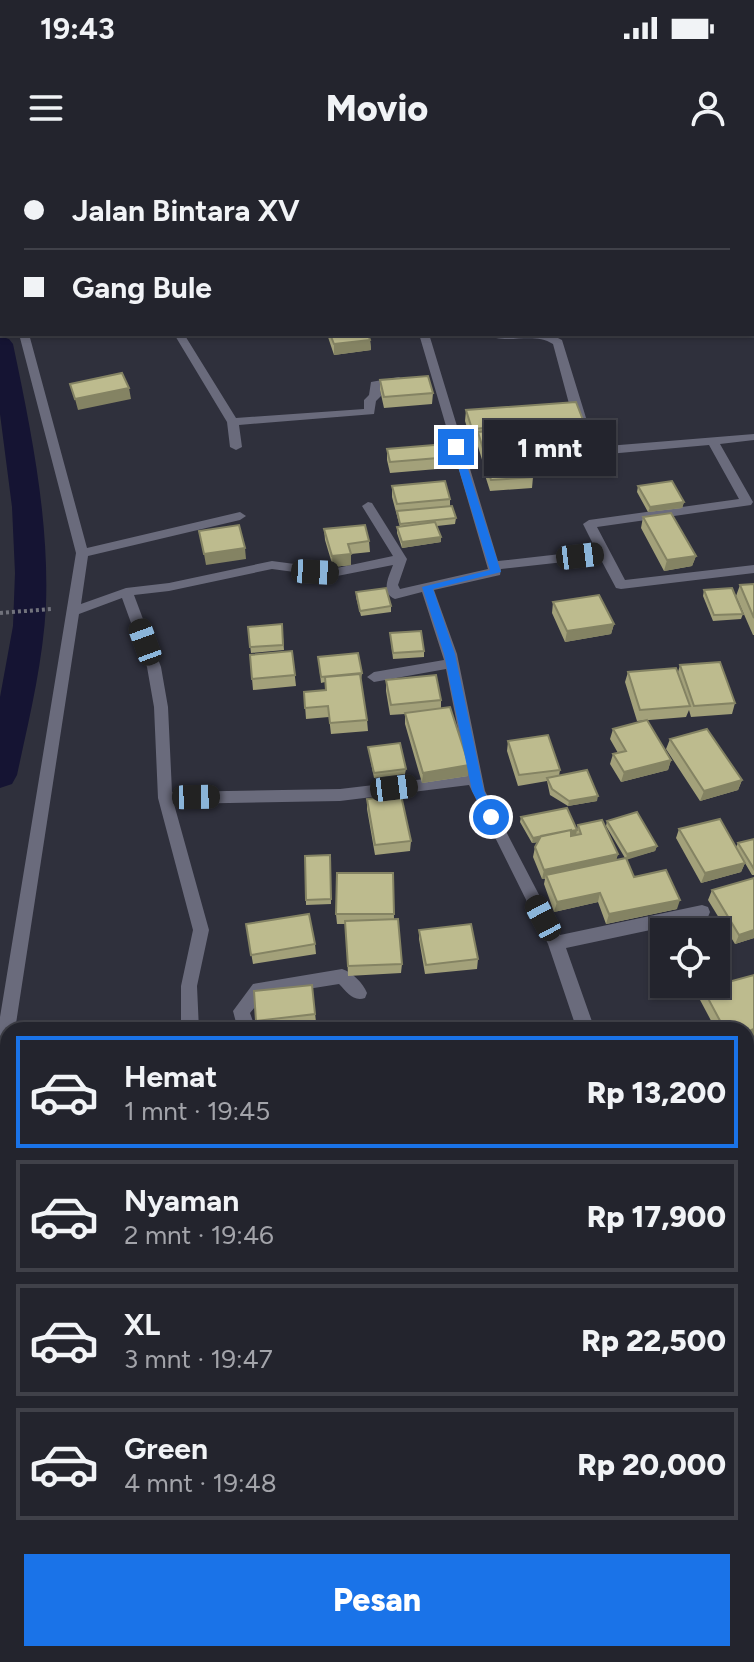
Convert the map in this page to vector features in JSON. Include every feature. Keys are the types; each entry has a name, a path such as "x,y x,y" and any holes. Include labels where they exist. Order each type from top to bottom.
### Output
{"street":[{"path":"8,1022 76,610 82,553 25,336"},
{"path":"180,336 233,422 236,447"},
{"path":"424,336 430,378 495,569"},
{"path":"495,336 522,336"},
{"path":"547,336 558,342 585,441 591,450 754,437"},
{"path":"233,422 370,412 370,400 375,396 377,382 410,379"},
{"path":"713,442 747,502 589,524 621,585 754,569"},
{"path":"368,506 401,559"},
{"path":"82,553 240,516"},
{"path":"401,559 392,585 395,595 495,569 604,553"},
{"path":"76,610 126,592 169,587 272,565 332,573 401,559"},
{"path":"427,587 452,663 478,791 556,943 583,1022"},
{"path":"126,592 154,667 161,707 165,798 201,930 189,986 190,1022"},
{"path":"374,677 452,663"},
{"path":"165,798 340,795 475,779"},
{"path":"556,943 702,912"},
{"path":"244,1022 241,1011 259,989 342,976 359,993"}],"path":[{"path":"0,613 30,608 76,610"}],"building":[{"path":"331,336 369,336 370,340 334,344"},
{"path":"122,373 129,388 75,399 70,384"},
{"path":"428,376 433,393 384,397 380,380"},
{"path":"576,402 583,420 472,429 466,410"},
{"path":"582,422 590,441 484,452 478,432"},
{"path":"446,444 450,457 390,462 387,449"},
{"path":"527,458 533,477 491,480 485,461"},
{"path":"445,481 450,499 397,504 392,486"},
{"path":"672,481 684,502 650,507 638,486"},
{"path":"452,506 456,518 400,524 397,511"},
{"path":"671,513 696,556 667,560 643,517"},
{"path":"435,522 441,537 402,542 397,527"},
{"path":"239,525 245,548 204,554 199,531"},
{"path":"365,525 369,541 348,544 351,554 332,556 324,529"},
{"path":"754,584 754,618 740,585"},
{"path":"386,588 391,606 360,611 356,592"},
{"path":"732,588 743,614 714,615 704,590"},
{"path":"599,595 614,624 567,631 553,602"},
{"path":"282,624 283,645 250,647 248,627"},
{"path":"421,631 424,651 393,653 390,633"},
{"path":"292,651 295,675 252,679 250,655"},
{"path":"358,653 362,673 321,677 318,657"},
{"path":"720,662 735,703 694,706 680,665"},
{"path":"676,668 690,706 640,710 628,672"},
{"path":"360,674 367,720 330,723 328,706 305,708 304,692 326,690 325,677"},
{"path":"436,675 441,700 391,705 386,680"},
{"path":"450,707 469,765 423,773 405,713"},
{"path":"647,720 671,760 624,772 613,754 626,751 613,729"},
{"path":"707,729 742,780 704,791 670,739"},
{"path":"548,735 560,770 519,775 508,741"},
{"path":"400,743 406,769 374,773 368,747"},
{"path":"587,770 598,796 569,801 552,789 547,778"},
{"path":"401,795 411,841 375,845 367,799"},
{"path":"567,808 577,830 533,838 521,817"},
{"path":"637,812 657,846 627,854 607,821"},
{"path":"720,819 745,863 705,873 679,829"},
{"path":"602,820 618,854 544,870 535,847 541,836 571,830 571,836 581,834 578,825"},
{"path":"754,839 754,869 738,843"},
{"path":"330,855 331,899 306,900 305,856"},
{"path":"626,858 634,877 666,870 680,900 609,914 600,893 557,902 546,875"},
{"path":"337,873 393,873 394,914 336,914"},
{"path":"754,878 754,930 739,935 712,890"},
{"path":"309,914 315,944 251,955 246,924"},
{"path":"398,919 402,964 348,966 345,921"},
{"path":"471,924 478,959 426,965 419,930"},
{"path":"754,975 754,1022 721,1022 708,998 730,998 730,982"},
{"path":"312,985 315,1014 256,1021 254,991"}],"waterway":[{"path":"0,344 23,474 31,573 26,647 0,775"}],"route":[{"path":"456,447 495,572 427,587 450,654 478,791 491,817"}]}
